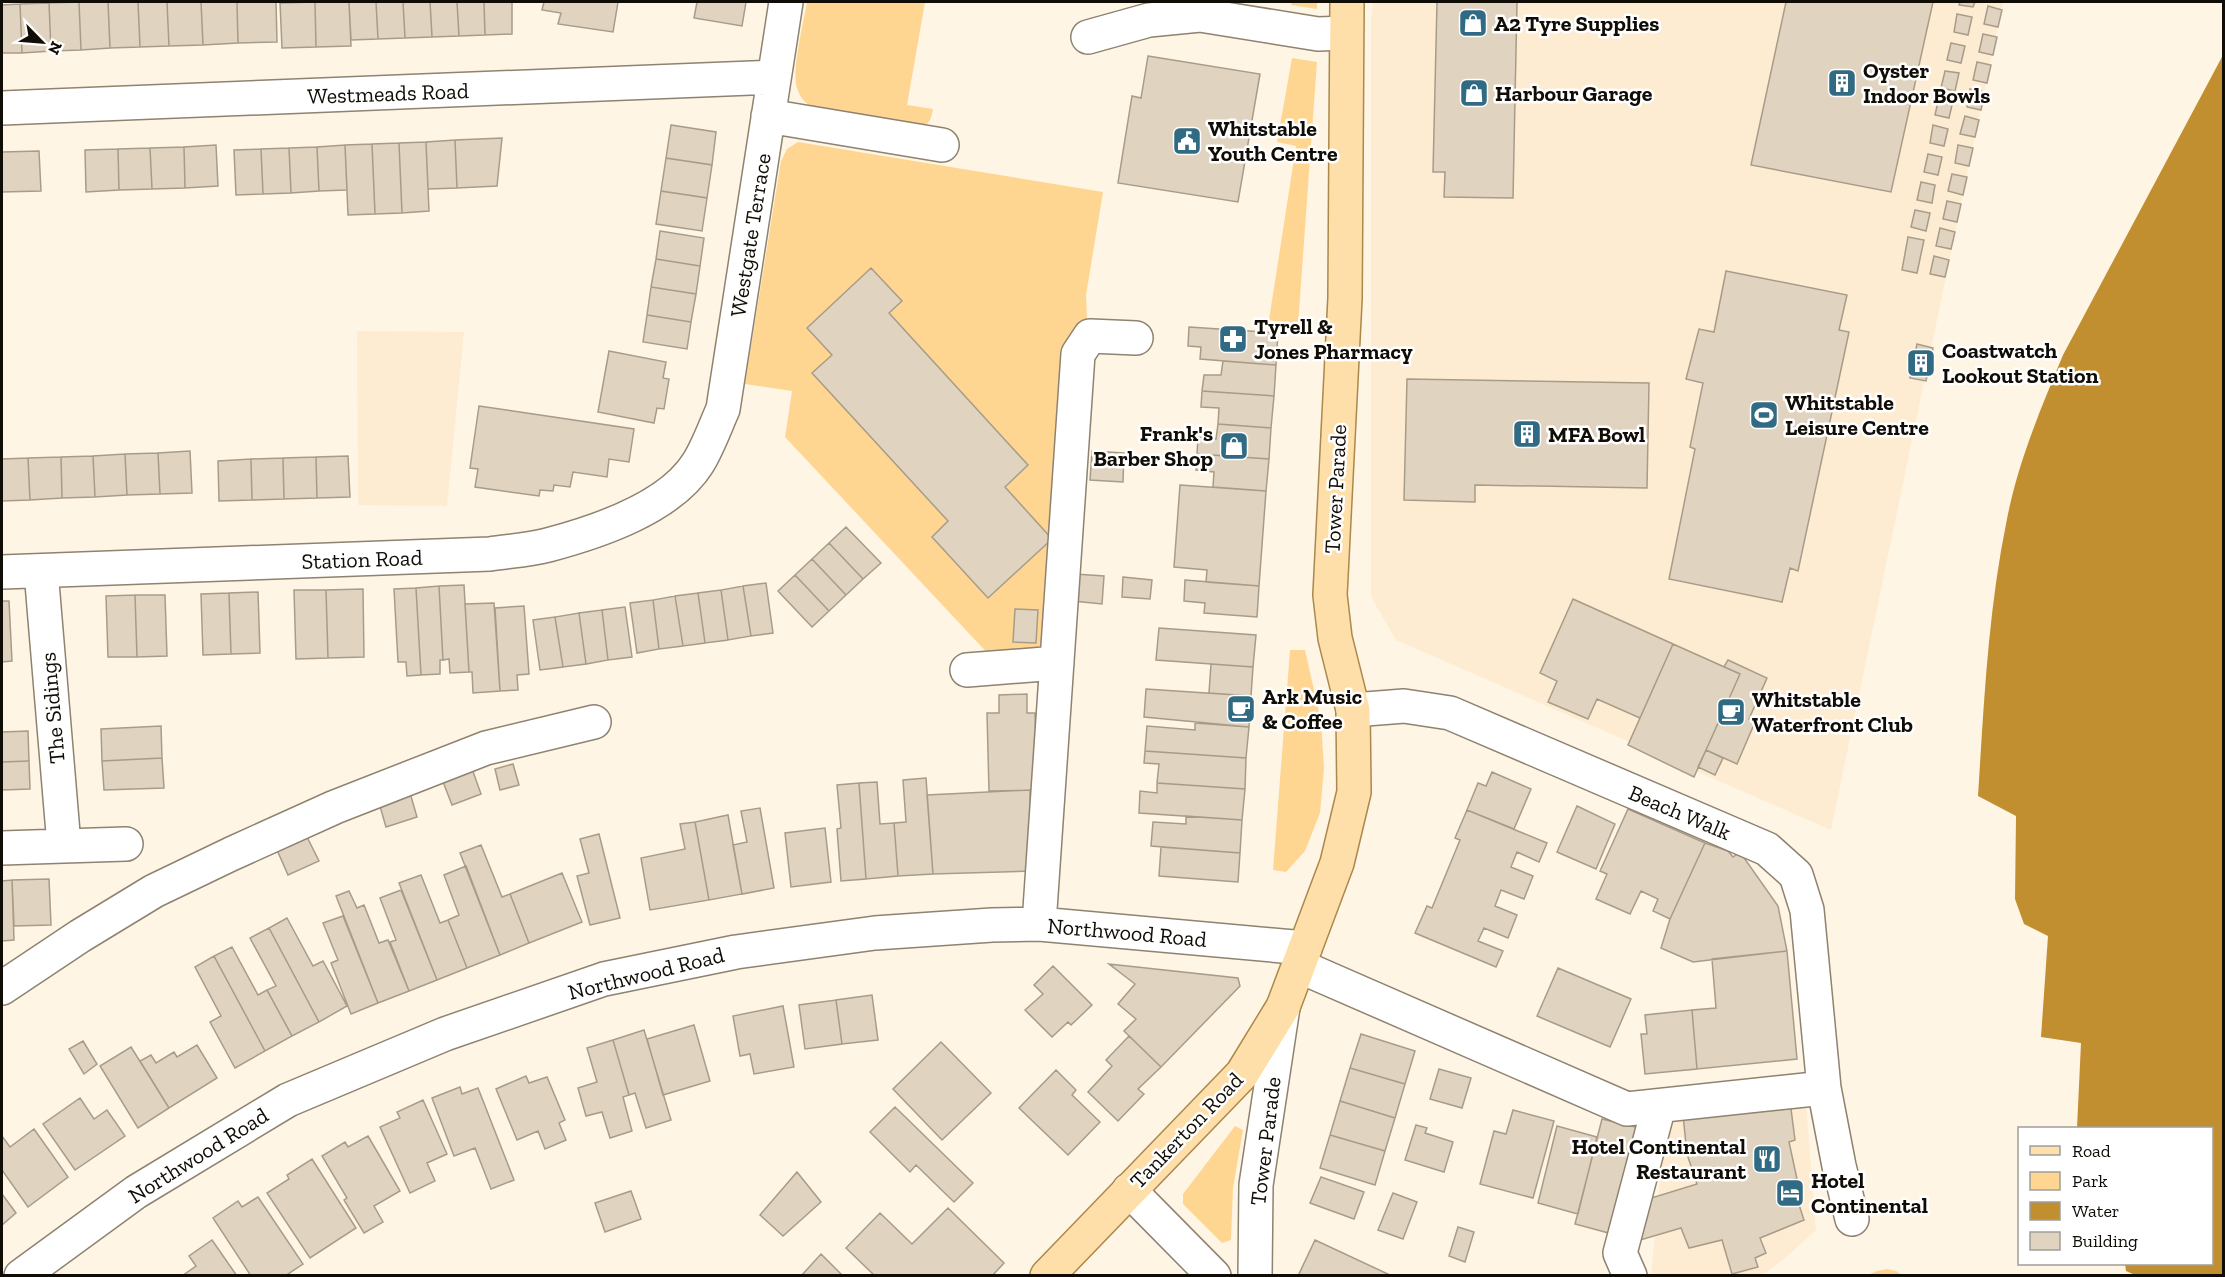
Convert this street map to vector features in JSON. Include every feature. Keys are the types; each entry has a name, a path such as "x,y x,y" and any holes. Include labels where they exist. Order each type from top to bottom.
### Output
{"main road":[{"name":"Tower Parade","path":"1302,957 1337,863 1354,792 1353,710 1335,638 1330,595 1344,298 1346,17"},
{"name":"Tankerton Road","path":"1047,1275 1242,1074 1283,1008 1302,957"}],"street":[{"name":"Westgate Terrace","path":"698,464 723,409 786,2"},
{"path":"1088,37 1149,20 1200,15 1318,34 1346,17"},
{"name":"Westmeads Road","path":"2,108 774,76"},
{"path":"768,116 942,145"},
{"path":"1039,924 1078,354 1090,336 1136,338"},
{"name":"Station Road","path":"2,572 501,553 547,545 597,529 646,509 677,487 698,464"},
{"name":"The Sidings","path":"41,571 63,846"},
{"path":"967,670 1057,663"},
{"name":"Beach Walk","path":"1353,710 1404,706 1450,713 1767,849 1796,875 1807,910 1824,1088 1852,1219"},
{"path":"2,988 80,936 154,891 335,807 486,748 594,722"},
{"path":"2,848 126,844"},
{"name":"Northwood Road","path":"21,1275 136,1192 288,1100 445,1034 593,982 735,952 875,933 1039,924 1302,957"},
{"path":"1302,957 1628,1109 1824,1088"},
{"name":"Tower Parade","path":"1255,1275 1256,1185 1283,1008"},
{"path":"1620,1268 1659,1106"},
{"path":"1129,1190 1214,1275"}],"shaded area":[{"path":"1373,2 2003,2 1831,830 1396,640 1371,597 1371,23"},
{"path":"357,331 464,332 447,506 358,505"},
{"path":"1804,1078 1816,1230 1762,1275 1651,1276 1668,1090"}],"green space":[{"path":"807,2 925,2 907,105 933,109 928,123 920,128 815,109 806,103 797,88 796,70"},
{"path":"1292,2 1317,2 1317,9 1291,5"},
{"path":"1292,58 1317,62 1298,325 1269,320 1296,146 1277,142"},
{"path":"798,142 1103,192 1086,295 1087,319 1065,353 1045,651 992,658 785,437 792,391 745,384 781,161 787,149"},
{"path":"1290,650 1305,650 1321,721 1324,768 1320,813 1305,851 1286,872 1273,870"},
{"path":"1235,1126 1243,1130 1233,1188 1231,1240 1222,1243 1183,1204 1183,1194"},
{"path":"1887,1269 1902,1275 1868,1275 1877,1271"}],"water":[{"path":"2223,55 2223,1275 2135,1275 2126,1271 2125,1265 2213,1265 2213,1127 2077,1127 2081,1043 2041,1037 2048,936 2024,924 2015,899 2016,816 1978,796 1991,623 2001,554 2017,477 2063,355"}],"building":[{"path":"79,2 81,50 51,51 49,3"},
{"path":"79,2 108,2 110,48 81,50"},
{"path":"108,2 138,2 140,47 110,48"},
{"path":"138,2 167,2 169,46 140,47"},
{"path":"167,2 201,2 203,45 169,46"},
{"path":"201,2 237,2 238,43 203,45"},
{"path":"237,2 276,2 277,42 238,43"},
{"path":"315,2 316,47 282,48 280,3"},
{"path":"315,2 349,2 351,46 316,47"},
{"path":"349,2 376,2 378,39 351,40"},
{"path":"376,2 403,2 405,38 378,39"},
{"path":"403,2 430,2 432,37 405,38"},
{"path":"430,2 457,2 459,36 432,37"},
{"path":"457,2 484,2 485,35 459,36"},
{"path":"484,2 512,2 512,34 485,35"},
{"path":"544,2 618,2 613,32 558,24 561,13 542,10"},
{"path":"697,2 746,2 742,26 694,18"},
{"path":"1437,2 1517,2 1513,198 1444,197 1445,172 1433,172"},
{"name":"Oyster Indoor Bowls","path":"1786,2 1933,2 1891,192 1751,165"},
{"path":"1960,2 1975,2 1973,7 1959,5"},
{"path":"49,3 51,51 22,53 20,4"},
{"path":"20,4 22,53 2,53 2,5"},
{"path":"1988,6 2002,10 1998,27 1984,24"},
{"path":"1957,14 1972,17 1968,35 1954,32"},
{"path":"1983,34 1997,37 1993,55 1979,52"},
{"path":"1951,43 1965,46 1961,63 1947,60"},
{"name":"Whitstable Youth Centre","path":"1148,56 1260,74 1238,202 1118,183 1132,96 1141,98"},
{"path":"1977,62 1991,65 1987,83 1973,80"},
{"path":"1945,71 1959,73 1955,91 1941,88"},
{"path":"1970,89 1985,92 1981,110 1967,107"},
{"path":"1939,97 1953,101 1949,118 1935,115"},
{"path":"1965,116 1979,120 1975,137 1960,134"},
{"path":"671,125 716,132 712,165 666,158"},
{"path":"1933,125 1948,129 1944,146 1930,143"},
{"path":"502,138 497,186 457,188 455,140"},
{"path":"455,140 457,188 428,189 426,142"},
{"path":"426,142 429,211 402,213 399,143"},
{"path":"399,143 402,213 375,214 372,144"},
{"path":"372,144 375,214 348,215 345,145"},
{"path":"216,145 218,186 185,188 184,147"},
{"path":"345,145 347,190 319,191 317,147"},
{"path":"1958,145 1973,148 1969,166 1955,163"},
{"path":"184,147 185,188 152,189 150,148"},
{"path":"317,147 319,191 291,193 289,148"},
{"path":"150,148 152,189 119,190 118,149"},
{"path":"289,148 291,193 263,194 261,149"},
{"path":"118,149 119,190 86,192 85,150"},
{"path":"261,149 263,194 236,195 234,150"},
{"path":"39,151 41,191 2,192 2,152"},
{"path":"1928,154 1942,157 1938,175 1924,172"},
{"path":"666,158 712,165 707,198 661,191"},
{"path":"1952,174 1967,177 1963,195 1948,191"},
{"path":"1921,182 1935,185 1932,203 1917,200"},
{"path":"661,191 707,198 702,231 656,224"},
{"path":"1947,201 1961,204 1957,222 1943,219"},
{"path":"1915,210 1930,213 1926,231 1911,227"},
{"path":"1940,228 1955,232 1951,249 1936,246"},
{"path":"660,231 704,238 700,266 656,259"},
{"path":"1908,237 1924,240 1917,273 1902,270"},
{"path":"1934,256 1949,260 1945,277 1930,274"},
{"path":"656,259 700,266 696,294 651,287"},
{"path":"871,268 902,301 889,313 1028,465 1005,487 1052,539 988,598 932,537 948,521 812,373 832,355 807,328"},
{"name":"Whitstable Leisure Centre","path":"1726,271 1847,295 1839,330 1849,332 1798,571 1790,568 1782,602 1669,579 1695,449 1690,447 1703,383 1686,379 1699,329 1714,332"},
{"path":"651,287 696,294 691,322 647,315"},
{"path":"647,315 691,322 687,349 643,342"},
{"name":"Tyrell & Jones Pharmacy","path":"1189,327 1278,333 1276,365 1200,359 1201,347 1188,346"},
{"name":"Coastwatch Lookout Station","path":"1917,344 1933,348 1926,381 1910,378"},
{"path":"609,351 666,362 663,378 669,379 664,409 657,408 654,423 598,412"},
{"path":"1223,361 1276,365 1274,396 1202,391 1204,375 1221,375"},
{"name":"MFA Bowl","path":"1407,379 1649,383 1647,488 1475,485 1475,502 1404,500"},
{"path":"1202,391 1274,396 1271,428 1218,424 1219,408 1201,407"},
{"path":"479,406 634,429 629,462 609,459 607,477 573,472 570,487 554,485 553,491 540,490 539,496 475,487 478,469 470,468"},
{"name":"Frank's Barber Shop","path":"1218,424 1271,428 1269,459 1197,454 1198,437 1216,439"},
{"path":"190,451 192,493 160,494 158,453"},
{"path":"1092,451 1124,453 1123,482 1090,480"},
{"path":"158,453 160,494 127,495 125,454"},
{"path":"125,454 127,495 95,497 93,456"},
{"path":"1197,454 1269,459 1266,491 1213,487 1214,472 1196,470"},
{"path":"93,456 95,497 62,498 61,457"},
{"path":"348,456 350,497 317,498 316,457"},
{"path":"61,457 62,498 30,500 28,458"},
{"path":"316,457 317,498 284,499 283,458"},
{"path":"28,458 30,500 2,501 2,459"},
{"path":"283,458 284,499 252,500 251,459"},
{"path":"251,459 252,500 219,501 218,461"},
{"path":"1180,485 1266,491 1259,586 1206,582 1207,570 1174,567"},
{"path":"846,527 881,563 863,579 829,543"},
{"path":"829,543 863,579 846,595 812,559"},
{"path":"812,559 846,595 829,611 795,575"},
{"path":"1075,574 1104,576 1102,604 1073,601"},
{"path":"795,575 829,611 812,627 778,591"},
{"path":"1123,577 1152,580 1150,599 1122,597"},
{"path":"1185,580 1259,586 1257,617 1204,613 1205,603 1184,601"},
{"path":"766,583 773,633 751,636 743,586"},
{"path":"464,585 469,672 450,673 449,659 443,660 439,586"},
{"path":"439,586 443,660 440,660 440,674 421,675 416,588"},
{"path":"743,586 751,636 728,640 721,590"},
{"path":"416,588 421,675 407,676 406,662 398,662 394,589"},
{"path":"363,589 364,657 328,658 326,590"},
{"path":"294,590 326,590 328,658 296,659"},
{"path":"721,590 728,640 705,643 698,593"},
{"path":"258,592 260,653 231,654 229,593"},
{"path":"229,593 231,654 203,655 201,594"},
{"path":"698,593 705,643 683,646 675,596"},
{"path":"135,595 165,595 167,656 137,657"},
{"path":"135,595 137,657 108,657 106,596"},
{"path":"675,596 683,646 659,649 653,600"},
{"path":"1573,599 1673,644 1640,718 1597,699 1588,719 1548,702 1557,681 1540,673"},
{"path":"653,600 659,649 637,653 630,603"},
{"path":"2,601 9,601 12,661 2,662"},
{"path":"494,603 500,691 473,693 472,672 469,672 465,604"},
{"path":"524,606 529,674 517,675 518,690 500,691 495,608"},
{"path":"625,607 632,657 608,660 602,610"},
{"path":"1015,609 1038,610 1036,643 1013,642"},
{"path":"602,610 608,660 586,664 579,613"},
{"path":"579,613 586,664 563,667 555,617"},
{"path":"555,617 563,667 540,670 533,620"},
{"path":"1159,628 1256,635 1253,667 1156,660"},
{"path":"1673,644 1740,674 1694,777 1628,745"},
{"path":"1728,660 1767,678 1749,719 1755,722 1737,764 1706,750 1740,674 1724,667"},
{"path":"1211,664 1253,667 1251,696 1209,693"},
{"path":"1146,689 1251,696 1249,727 1144,717"},
{"path":"1027,694 1027,713 1035,713 1038,790 989,791 987,713 999,713 999,695"},
{"path":"1195,723 1249,727 1246,758 1145,751 1147,726 1195,730"},
{"path":"161,726 162,758 102,761 101,729"},
{"path":"28,731 29,761 2,762 2,732"},
{"path":"1706,750 1723,758 1715,775 1698,767"},
{"path":"1145,751 1246,758 1245,789 1157,783 1159,764 1144,763"},
{"path":"162,758 164,788 104,790 102,761"},
{"path":"29,761 30,789 2,790 2,762"},
{"path":"470,763 481,794 452,805 440,774"},
{"path":"513,764 519,785 500,790 495,769"},
{"path":"1492,772 1531,789 1514,829 1467,810 1478,783 1486,786"},
{"path":"926,778 933,874 898,876 894,823 906,822 903,780"},
{"path":"877,782 880,824 894,823 898,876 866,879 859,783"},
{"path":"859,783 866,879 841,881 837,829 841,828 837,785"},
{"path":"1157,783 1245,789 1242,820 1139,813 1140,791 1157,793"},
{"path":"408,786 417,817 386,827 377,796"},
{"path":"1030,790 1032,871 933,874 927,795"},
{"path":"1577,806 1615,824 1596,869 1557,852"},
{"path":"760,808 774,888 742,894 733,845 747,842 741,811"},
{"path":"1628,809 1705,843 1670,919 1653,911 1658,899 1641,891 1630,914 1596,899 1607,874 1600,871"},
{"path":"1467,810 1547,843 1539,862 1517,852 1511,867 1533,876 1524,899 1501,890 1495,906 1517,915 1508,938 1484,928 1478,941 1503,951 1496,967 1415,933 1427,906 1432,908 1460,840 1455,838"},
{"path":"728,815 742,894 709,900 695,822"},
{"path":"1186,816 1242,820 1240,853 1151,846 1153,822 1186,824"},
{"path":"695,822 709,900 650,910 641,858 685,849 680,824"},
{"path":"825,828 831,882 791,887 785,833"},
{"path":"303,829 319,861 288,875 274,843"},
{"path":"599,834 620,918 590,925 577,876 589,873 580,839"},
{"path":"1705,843 1728,851 1733,857 1740,852 1778,906 1787,951 1693,962 1661,948 1670,919"},
{"path":"481,845 502,897 510,894 529,943 500,955 460,853"},
{"path":"1161,847 1240,853 1238,882 1159,876"},
{"path":"466,866 500,955 467,968 448,920 459,915 444,875"},
{"path":"562,873 582,922 529,943 510,894"},
{"path":"421,875 440,923 448,920 467,968 437,980 399,883"},
{"path":"49,879 51,925 14,926 12,880"},
{"path":"12,880 14,940 2,941 2,881"},
{"path":"401,890 437,980 409,991 390,942 396,940 380,898"},
{"path":"349,891 357,908 364,905 379,943 388,940 409,991 378,1003 336,896"},
{"path":"343,916 378,1003 351,1014 331,963 338,960 323,923"},
{"path":"287,918 313,966 323,961 347,1006 319,1022 269,928"},
{"path":"269,928 319,1022 292,1036 267,990 276,986 250,938"},
{"path":"232,947 258,995 267,990 292,1036 265,1051 214,956"},
{"path":"1787,951 1797,1059 1697,1069 1692,1010 1716,1008 1712,959"},
{"path":"214,956 265,1051 235,1068 210,1022 221,1016 195,967"},
{"path":"1109,964 1238,978 1240,986 1161,1067 1124,1031 1136,1019 1118,1004 1135,984"},
{"path":"1053,966 1092,1005 1071,1025 1068,1022 1052,1037 1025,1010 1043,994 1034,985"},
{"path":"1558,968 1631,999 1610,1047 1537,1016"},
{"path":"872,995 878,1040 842,1044 836,1000"},
{"path":"836,1000 842,1044 805,1049 799,1005"},
{"path":"783,1006 794,1067 754,1074 750,1054 740,1056 733,1016"},
{"path":"1692,1010 1697,1069 1645,1074 1641,1034 1647,1034 1645,1015"},
{"path":"694,1025 710,1081 663,1095 647,1039"},
{"path":"644,1030 671,1120 646,1128 635,1093 629,1095 613,1040"},
{"path":"1361,1034 1415,1051 1405,1084 1350,1068"},
{"path":"1129,1036 1161,1067 1138,1089 1144,1094 1118,1121 1088,1092 1112,1066 1106,1060"},
{"path":"613,1040 629,1095 623,1097 632,1131 610,1138 602,1112 586,1116 578,1088 597,1082 587,1048"},
{"path":"83,1041 97,1064 84,1074 69,1049"},
{"path":"941,1042 991,1093 942,1140 893,1089"},
{"path":"197,1045 217,1078 169,1108 140,1061 151,1055 156,1063 174,1052 177,1057"},
{"path":"131,1047 169,1108 138,1128 100,1066"},
{"path":"1350,1068 1405,1084 1395,1118 1340,1101"},
{"path":"1439,1069 1471,1078 1462,1108 1430,1099"},
{"path":"1056,1070 1076,1090 1072,1095 1100,1122 1068,1155 1019,1108"},
{"path":"526,1076 529,1083 547,1077 565,1120 559,1123 566,1140 545,1149 538,1131 517,1140 496,1089"},
{"path":"460,1087 462,1094 478,1088 514,1180 491,1189 475,1148 454,1156 432,1098"},
{"path":"80,1098 94,1119 107,1110 125,1136 75,1170 43,1124"},
{"path":"423,1100 447,1154 427,1163 435,1181 410,1193 380,1127 400,1118 397,1112"},
{"path":"1340,1101 1395,1118 1385,1151 1330,1135"},
{"path":"1781,1101 1791,1109 1795,1140 1789,1142 1797,1179 1791,1180 1804,1220 1760,1238 1766,1253 1755,1258 1758,1267 1732,1274 1722,1240 1689,1248 1681,1228 1637,1241 1648,1199 1697,1184 1687,1154 1683,1115"},
{"path":"895,1107 973,1183 954,1202 916,1165 910,1172 870,1132"},
{"path":"1513,1110 1554,1121 1533,1198 1480,1184 1494,1131 1506,1134"},
{"path":"1602,1119 1644,1129 1616,1235 1575,1224"},
{"path":"1416,1125 1427,1128 1425,1133 1453,1142 1444,1172 1405,1160"},
{"path":"1557,1126 1597,1137 1578,1214 1538,1203"},
{"path":"34,1129 68,1177 28,1207 2,1170 2,1136 10,1147"},
{"path":"1330,1135 1385,1151 1375,1185 1320,1168"},
{"path":"368,1136 400,1191 374,1206 383,1222 364,1233 344,1200 347,1198 322,1156 345,1142 348,1147"},
{"path":"312,1159 356,1228 310,1258 267,1193 289,1179 287,1175"},
{"path":"797,1172 821,1202 783,1236 760,1215"},
{"path":"1321,1177 1364,1192 1354,1219 1310,1203"},
{"path":"631,1191 641,1219 605,1232 595,1203"},
{"path":"1393,1193 1417,1202 1403,1239 1378,1230"},
{"path":"2,1194 16,1213 2,1225"},
{"path":"258,1197 303,1264 285,1276 251,1276 213,1218 238,1201 242,1207"},
{"path":"948,1208 1004,1263 992,1276 875,1276 846,1248 880,1213 912,1244"},
{"path":"1458,1227 1474,1232 1465,1262 1449,1256"},
{"path":"212,1240 237,1276 182,1276 196,1266 189,1256"},
{"path":"1315,1240 1390,1275 1298,1276"},
{"path":"821,1254 843,1276 801,1276"}],"place":[{"name":"A2 Tyre Supplies","path":"1473,23"},
{"name":"Oyster Indoor Bowls","path":"1842,83"},
{"name":"Harbour Garage","path":"1474,93"},
{"name":"Whitstable Youth Centre","path":"1187,141"},
{"name":"Tyrell & Jones Pharmacy","path":"1233,339"},
{"name":"Coastwatch Lookout Station","path":"1921,363"},
{"name":"Whitstable Leisure Centre","path":"1764,415"},
{"name":"MFA Bowl","path":"1527,434"},
{"name":"Frank's Barber Shop","path":"1234,446"},
{"name":"Ark Music & Coffee","path":"1241,709"},
{"name":"Whitstable Waterfront Club","path":"1731,712"},
{"name":"Hotel Continental Restaurant","path":"1767,1159"},
{"name":"Hotel Continental","path":"1790,1193"}]}
